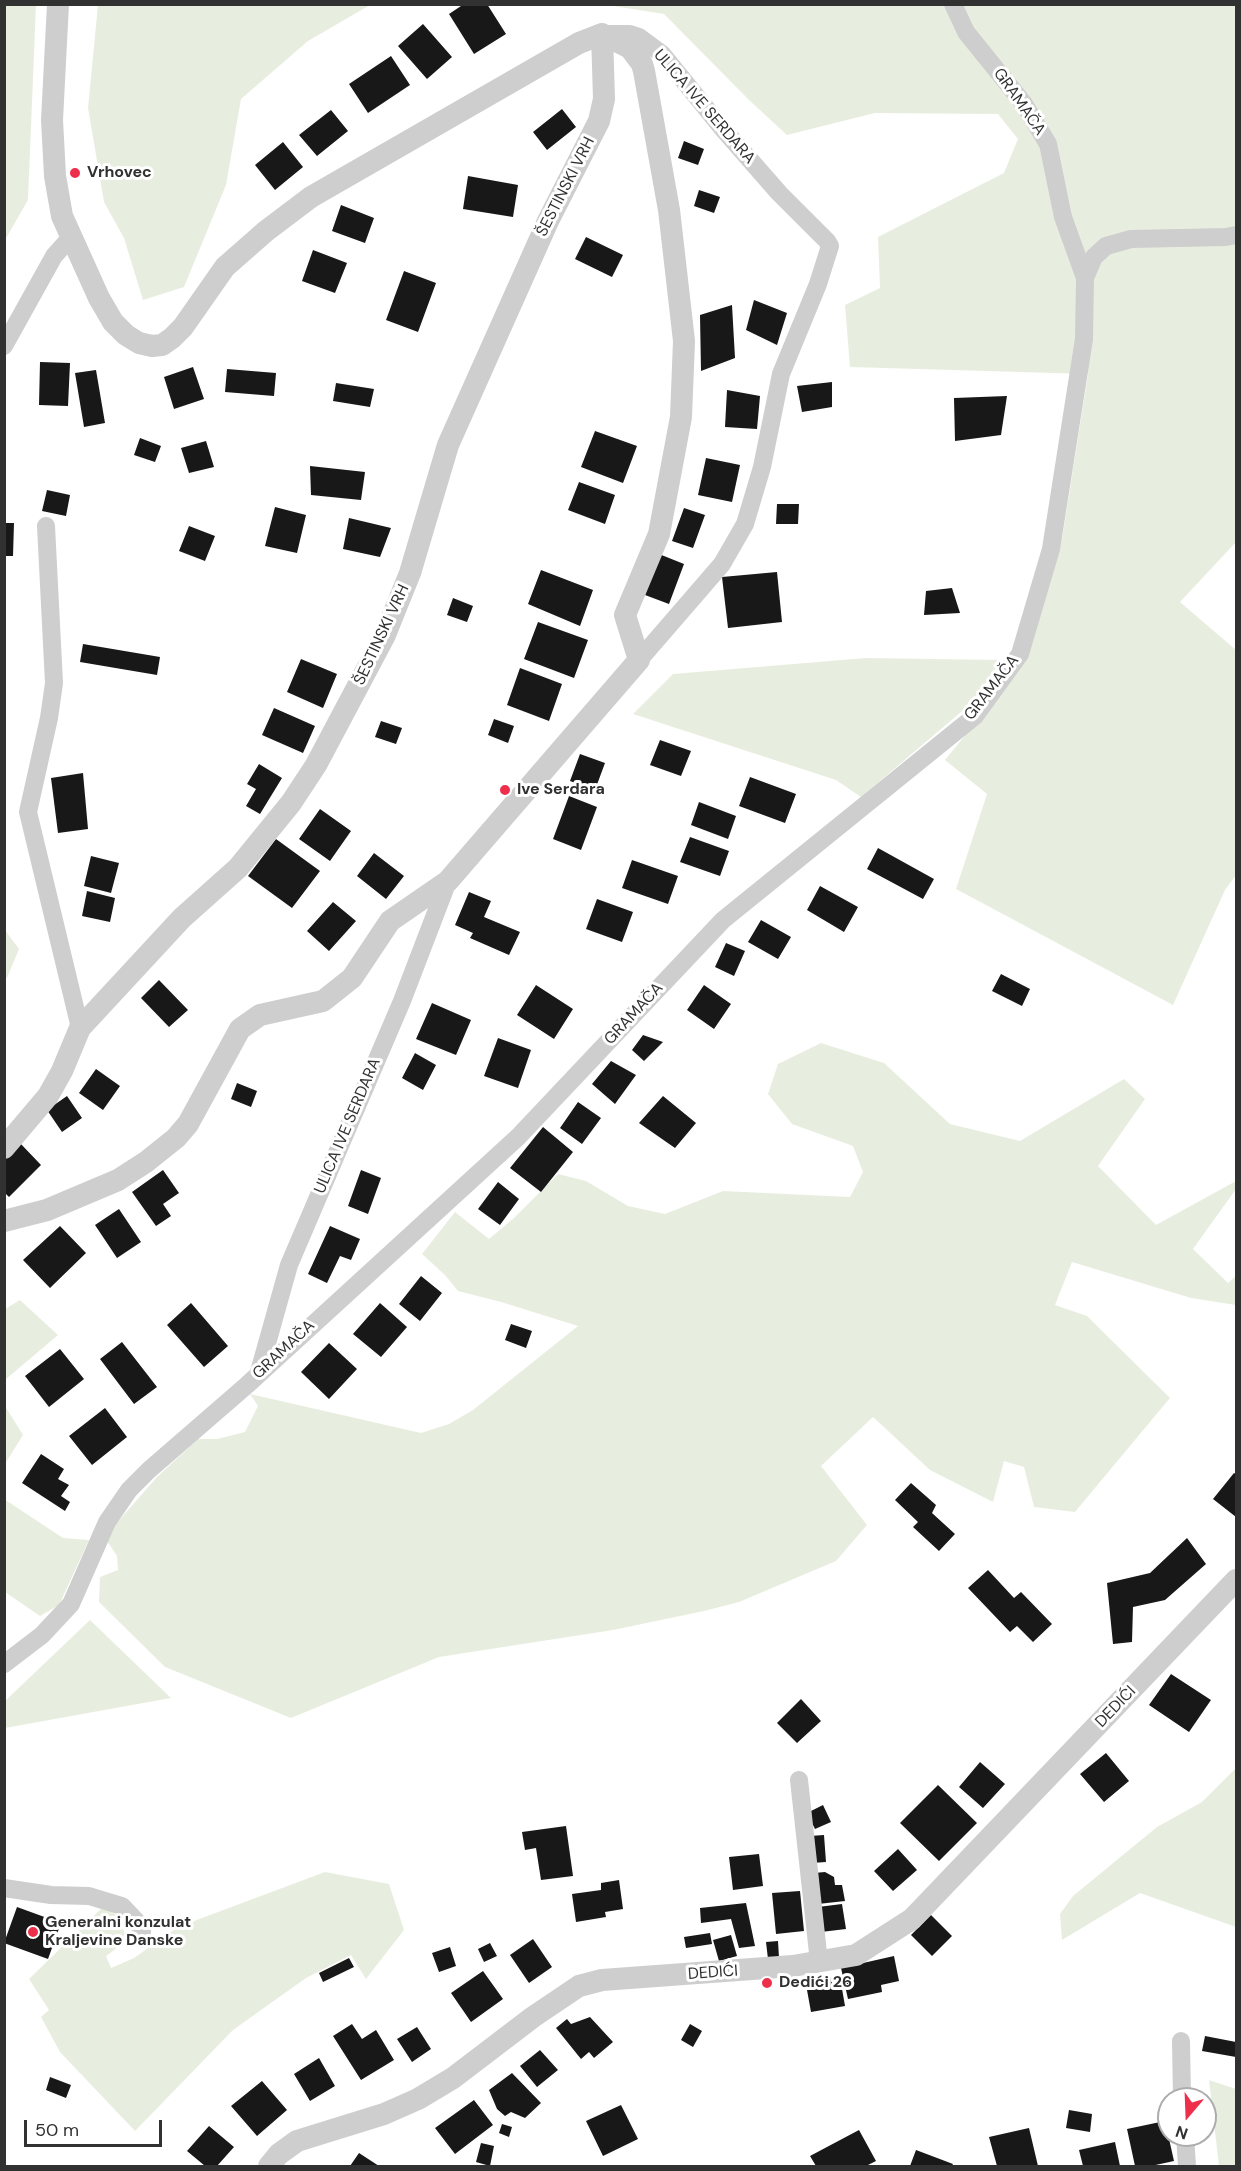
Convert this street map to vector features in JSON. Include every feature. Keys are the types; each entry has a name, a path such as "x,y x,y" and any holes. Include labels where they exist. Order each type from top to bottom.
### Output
{"street":[{"path":"58,4 52,120 53,148 62,216 99,298 113,322 126,335 139,343 152,346 162,345 183,327 225,267 310,197 579,43 602,34"},
{"name":"GRAMAČA","path":"4,1664 42,1635 71,1604 107,1522 134,1485 192,1430 258,1374 518,1137 723,920 975,716 1020,654 1051,549 1083,339 1085,278 1064,217 1048,144 1024,104 966,32 953,4"},
{"name":"ULICA IVE SERDARA","path":"602,34 630,48 642,64 644,71 669,210 684,341 681,417 659,534 624,615 639,660"},
{"name":"ULICA IVE SERDARA","path":"4,1221 47,1210 118,1180 165,1148 188,1124 240,1029 260,1015 323,1000 352,978 390,921 448,881 722,564 745,524 762,467 781,374 818,284 830,246 730,137 662,54 647,42 630,34 602,34"},
{"name":"ŠESTINSKI VRH","path":"4,1148 48,1096 62,1071 80,1028 182,918 238,868 291,803 316,765 380,645 403,594 448,445 548,221 599,121 604,99 602,34"},
{"name":"GRAMAČA","path":"1085,278 1094,257 1106,246 1131,239 1236,235"},
{"path":"4,346 54,256 71,237"},
{"path":"46,526 54,683 49,718 28,812 80,1028"},
{"name":"ULICA IVE SERDARA","path":"258,1374 289,1265 402,1001 448,881"},
{"name":"DEDIĆI","path":"269,2166 279,2154 297,2141 384,2114 427,2095 579,1986 602,1980 800,1966 856,1955 912,1919 1236,1580"},
{"path":"799,1780 819,1962"},
{"path":"4,1888 51,1895 88,1896 122,1906 142,1930 142,1939"},
{"path":"1181,2042 1182,2087"},
{"path":"1186,2147 1187,2166"}],"green space":[{"path":"5,4 36,5 28,200 5,240"},
{"path":"98,5 370,5 308,41 241,99 226,185 184,287 143,300 124,238 104,202 88,108"},
{"path":"607,5 1236,5 1236,542 1180,602 1236,650 1236,875 1225,890 1173,1005 956,889 987,794 945,760 1026,661 1062,539 1088,374 850,367 845,305 880,288 878,237 1004,173 1018,139 998,114 875,113 787,135 664,14"},
{"path":"866,658 1001,660 974,701 861,797 836,780 633,714 673,674"},
{"path":"5,930 19,949 7,978 4,977"},
{"path":"821,1043 884,1063 950,1124 1020,1141 1124,1079 1145,1099 1098,1166 1156,1225 1236,1181 1236,1189 1193,1249 1228,1283 1236,1276 1236,1305 1191,1298 1072,1262 1055,1305 1087,1316 1170,1398 1075,1512 1034,1507 1024,1467 1004,1461 993,1502 930,1470 873,1417 821,1466 867,1525 836,1561 739,1602 704,1611 613,1630 439,1657 291,1718 165,1667 99,1602 100,1577 118,1570 117,1556 107,1541 114,1526 157,1477 198,1439 217,1439 245,1432 258,1406 250,1394 421,1433 449,1424 473,1410 578,1326 458,1291 445,1275 422,1254 455,1212 489,1239 514,1218 558,1174 586,1181 628,1206 665,1214 723,1191 850,1197 863,1172 853,1146 792,1124 768,1094 778,1064"},
{"path":"20,1300 58,1335 5,1380 5,1309"},
{"path":"5,1406 23,1435 5,1464"},
{"path":"4,1499 63,1538 89,1540 59,1605 40,1616 5,1592"},
{"path":"90,1620 171,1698 5,1728 5,1701"},
{"path":"1236,1768 1236,1927 1140,1893 1062,1940 1060,1914 1073,1896 1157,1827 1202,1802"},
{"path":"325,1872 389,1884 404,1930 366,1979 351,1955 306,1978 233,2030 135,2131 60,2052 41,2017 49,2010 29,1979 103,1907 119,1916 125,1934 121,1945 106,1956 111,1968 134,1958 178,1927"},
{"path":"1209,2080 1236,2089 1236,2166 1219,2166 1217,2087 1210,2087"}],"building":[{"path":"464,4 487,4 506,34 474,54 449,14"},
{"path":"423,24 452,57 427,79 398,46"},
{"path":"391,56 410,85 368,113 349,84"},
{"path":"562,109 576,127 547,150 533,132"},
{"path":"331,110 348,131 317,156 299,135"},
{"path":"684,141 704,149 698,165 678,158"},
{"path":"283,142 303,167 275,190 255,165"},
{"path":"468,176 518,185 513,217 463,209"},
{"path":"699,190 720,197 714,213 694,206"},
{"path":"341,205 374,218 365,243 332,231"},
{"path":"586,237 623,255 612,277 575,259"},
{"path":"313,250 347,263 335,293 302,281"},
{"path":"404,271 436,283 418,332 386,320"},
{"path":"754,300 787,313 777,345 746,330"},
{"path":"732,305 735,358 701,371 700,315"},
{"path":"40,362 70,363 68,406 39,405"},
{"path":"193,367 204,399 174,409 164,377"},
{"path":"227,369 276,373 274,396 225,392"},
{"path":"96,370 105,423 84,427 75,373"},
{"path":"832,382 832,407 802,412 797,386"},
{"path":"336,383 374,389 370,407 333,401"},
{"path":"727,390 760,396 757,429 725,427"},
{"path":"1007,396 1001,435 955,441 954,398"},
{"path":"595,431 637,446 623,483 581,467"},
{"path":"140,438 161,446 155,462 134,455"},
{"path":"206,441 214,467 189,473 181,448"},
{"path":"706,458 740,465 732,502 698,495"},
{"path":"310,466 365,472 361,500 311,495"},
{"path":"579,482 615,495 605,524 568,510"},
{"path":"47,490 70,495 66,516 42,511"},
{"path":"777,504 799,504 798,524 776,524"},
{"path":"275,507 306,515 297,553 265,546"},
{"path":"684,508 705,515 693,548 672,541"},
{"path":"349,518 391,528 380,557 343,549"},
{"path":"4,523 14,523 13,556 4,556"},
{"path":"189,526 215,536 205,561 179,551"},
{"path":"659,554 684,564 669,604 645,595"},
{"path":"541,570 593,590 580,626 528,604"},
{"path":"777,572 782,622 728,628 722,577"},
{"path":"952,588 960,613 924,615 926,591"},
{"path":"453,598 473,606 467,622 447,615"},
{"path":"538,622 588,640 574,678 524,659"},
{"path":"83,644 160,657 157,675 80,662"},
{"path":"301,659 337,674 323,708 287,692"},
{"path":"520,668 562,684 549,721 507,705"},
{"path":"274,708 315,726 303,753 262,735"},
{"path":"494,719 514,726 508,743 488,735"},
{"path":"381,721 402,728 396,744 375,737"},
{"path":"660,740 691,751 681,776 650,765"},
{"path":"580,754 605,763 595,790 570,781"},
{"path":"259,764 282,778 260,814 246,806 256,789 247,784"},
{"path":"83,773 88,829 58,833 51,778"},
{"path":"750,777 796,794 785,823 739,806"},
{"path":"569,796 597,807 581,850 553,839"},
{"path":"699,802 736,816 728,839 691,825"},
{"path":"320,809 351,831 330,861 299,839"},
{"path":"690,837 729,851 720,876 680,862"},
{"path":"276,839 320,871 292,908 248,876"},
{"path":"878,848 934,879 923,899 867,869"},
{"path":"374,853 404,876 386,899 357,876"},
{"path":"91,856 119,863 111,893 84,886"},
{"path":"632,860 678,876 668,904 622,888"},
{"path":"820,886 858,907 844,932 807,910"},
{"path":"87,891 115,898 110,922 82,916"},
{"path":"469,892 491,901 484,917 520,932 509,955 470,938 473,933 455,925"},
{"path":"597,899 633,912 622,942 586,929"},
{"path":"333,902 356,921 329,951 307,931"},
{"path":"761,920 791,937 778,959 748,942"},
{"path":"726,943 745,951 734,976 715,967"},
{"path":"1001,974 1030,989 1022,1006 992,991"},
{"path":"159,980 188,1010 169,1027 141,998"},
{"path":"536,985 573,1009 554,1039 517,1015"},
{"path":"704,985 731,1004 714,1029 687,1010"},
{"path":"432,1003 471,1020 456,1055 416,1039"},
{"path":"643,1035 663,1042 644,1061 632,1050"},
{"path":"498,1038 531,1050 518,1088 484,1076"},
{"path":"415,1053 436,1065 423,1090 402,1078"},
{"path":"611,1061 636,1075 615,1104 592,1084"},
{"path":"96,1069 120,1086 103,1110 79,1093"},
{"path":"237,1083 257,1091 251,1107 231,1099"},
{"path":"67,1096 82,1118 62,1132 47,1110"},
{"path":"663,1096 696,1123 675,1148 639,1123"},
{"path":"578,1102 601,1118 582,1144 560,1128"},
{"path":"543,1127 573,1152 541,1192 510,1168"},
{"path":"20,1143 41,1165 9,1197 4,1192 4,1159"},
{"path":"163,1170 179,1193 163,1204 171,1216 156,1226 132,1192"},
{"path":"361,1170 381,1178 368,1214 348,1206"},
{"path":"498,1182 519,1199 500,1225 478,1209"},
{"path":"119,1209 141,1242 117,1258 95,1225"},
{"path":"60,1226 86,1253 50,1288 23,1260"},
{"path":"330,1226 360,1239 351,1260 340,1256 327,1283 308,1274"},
{"path":"421,1276 442,1293 420,1321 399,1304"},
{"path":"191,1303 228,1346 204,1367 167,1325"},
{"path":"380,1303 407,1327 381,1357 353,1334"},
{"path":"511,1324 532,1331 526,1348 505,1340"},
{"path":"122,1342 157,1387 134,1404 100,1359"},
{"path":"329,1343 357,1369 329,1399 301,1372"},
{"path":"60,1349 84,1379 49,1407 25,1376"},
{"path":"105,1408 127,1437 92,1465 69,1436"},
{"path":"41,1454 64,1469 58,1479 69,1485 61,1496 70,1502 65,1511 22,1483"},
{"path":"1234,1473 1236,1474 1236,1517 1213,1499"},
{"path":"911,1483 936,1505 932,1513 955,1534 939,1551 913,1527 918,1522 895,1500"},
{"path":"1187,1538 1206,1564 1165,1600 1133,1607 1132,1642 1113,1644 1107,1583 1150,1573"},
{"path":"988,1570 1014,1598 1021,1592 1052,1624 1033,1642 1017,1626 1010,1632 968,1588"},
{"path":"1171,1674 1211,1700 1189,1732 1149,1705"},
{"path":"801,1699 821,1721 797,1743 777,1723"},
{"path":"1106,1753 1129,1781 1104,1802 1080,1774"},
{"path":"980,1762 1005,1784 983,1808 959,1787"},
{"path":"938,1785 977,1823 939,1861 900,1823"},
{"path":"823,1805 831,1822 815,1829 807,1813"},
{"path":"566,1826 573,1876 541,1880 536,1848 525,1850 522,1832"},
{"path":"824,1835 826,1862 812,1863 810,1836"},
{"path":"898,1849 917,1870 893,1891 874,1871"},
{"path":"759,1854 763,1886 733,1890 729,1857"},
{"path":"825,1872 834,1877 835,1885 842,1885 845,1901 818,1904 814,1873"},
{"path":"619,1880 623,1909 605,1912 606,1917 576,1922 572,1894 601,1890 601,1883"},
{"path":"800,1891 804,1931 776,1934 772,1893"},
{"path":"746,1903 755,1946 739,1948 731,1919 701,1923 700,1908"},
{"path":"842,1904 846,1929 821,1932 818,1907"},
{"name":"Generalni konzulat Kraljevine Danske","path":"17,1907 61,1923 48,1959 4,1943"},
{"path":"931,1915 952,1936 932,1956 911,1935"},
{"path":"710,1933 712,1944 686,1948 684,1937"},
{"path":"731,1935 737,1956 719,1961 713,1940"},
{"path":"533,1939 552,1967 529,1983 510,1955"},
{"path":"778,1941 779,1958 768,1959 766,1942"},
{"path":"490,1943 497,1956 484,1962 478,1949"},
{"path":"450,1947 456,1966 439,1972 432,1953"},
{"path":"894,1956 899,1981 881,1985 882,1992 848,1999 841,1968"},
{"path":"349,1958 354,1967 323,1982 319,1973"},
{"path":"483,1971 503,1999 471,2022 451,1993"},
{"path":"831,1977 832,1984 841,1983 845,2006 811,2012 807,1990 814,1988 813,1981"},
{"path":"590,2017 613,2042 594,2058 589,2052 581,2059 556,2028 567,2019 571,2024"},
{"path":"352,2024 362,2039 376,2030 394,2060 361,2080 333,2036"},
{"path":"690,2024 702,2031 693,2047 681,2040"},
{"path":"417,2027 431,2049 412,2062 397,2039"},
{"path":"1205,2036 1236,2042 1236,2057 1202,2051"},
{"path":"540,2050 558,2070 537,2087 520,2066"},
{"path":"319,2058 335,2086 310,2101 294,2074"},
{"path":"512,2073 541,2103 525,2118 511,2112 505,2116 497,2109 489,2090"},
{"path":"50,2077 71,2085 66,2098 46,2090"},
{"path":"262,2081 287,2110 257,2136 231,2106"},
{"path":"474,2100 493,2125 455,2154 435,2128"},
{"path":"621,2105 638,2139 603,2156 586,2121"},
{"path":"1069,2110 1092,2114 1090,2132 1066,2128"},
{"path":"1157,2123 1157,2147 1171,2147 1174,2161 1151,2166 1135,2166 1127,2129"},
{"path":"502,2124 512,2127 509,2137 499,2133"},
{"path":"209,2126 234,2147 217,2166 205,2166 187,2151"},
{"path":"1029,2128 1038,2166 997,2166 989,2137"},
{"path":"859,2130 876,2161 866,2166 816,2166 810,2156"},
{"path":"1115,2142 1120,2166 1083,2166 1079,2150"},
{"path":"481,2143 494,2146 490,2166 476,2162"},
{"path":"916,2150 953,2164 952,2166 910,2166"},
{"path":"359,2153 379,2166 350,2166"}],"place":[{"name":"Vrhovec","path":"75,173"},
{"name":"Ive Serdara","path":"505,790"},
{"name":"Generalni konzulat Kraljevine Danske","path":"33,1932"},
{"name":"Dedići 26","path":"767,1983"}]}
